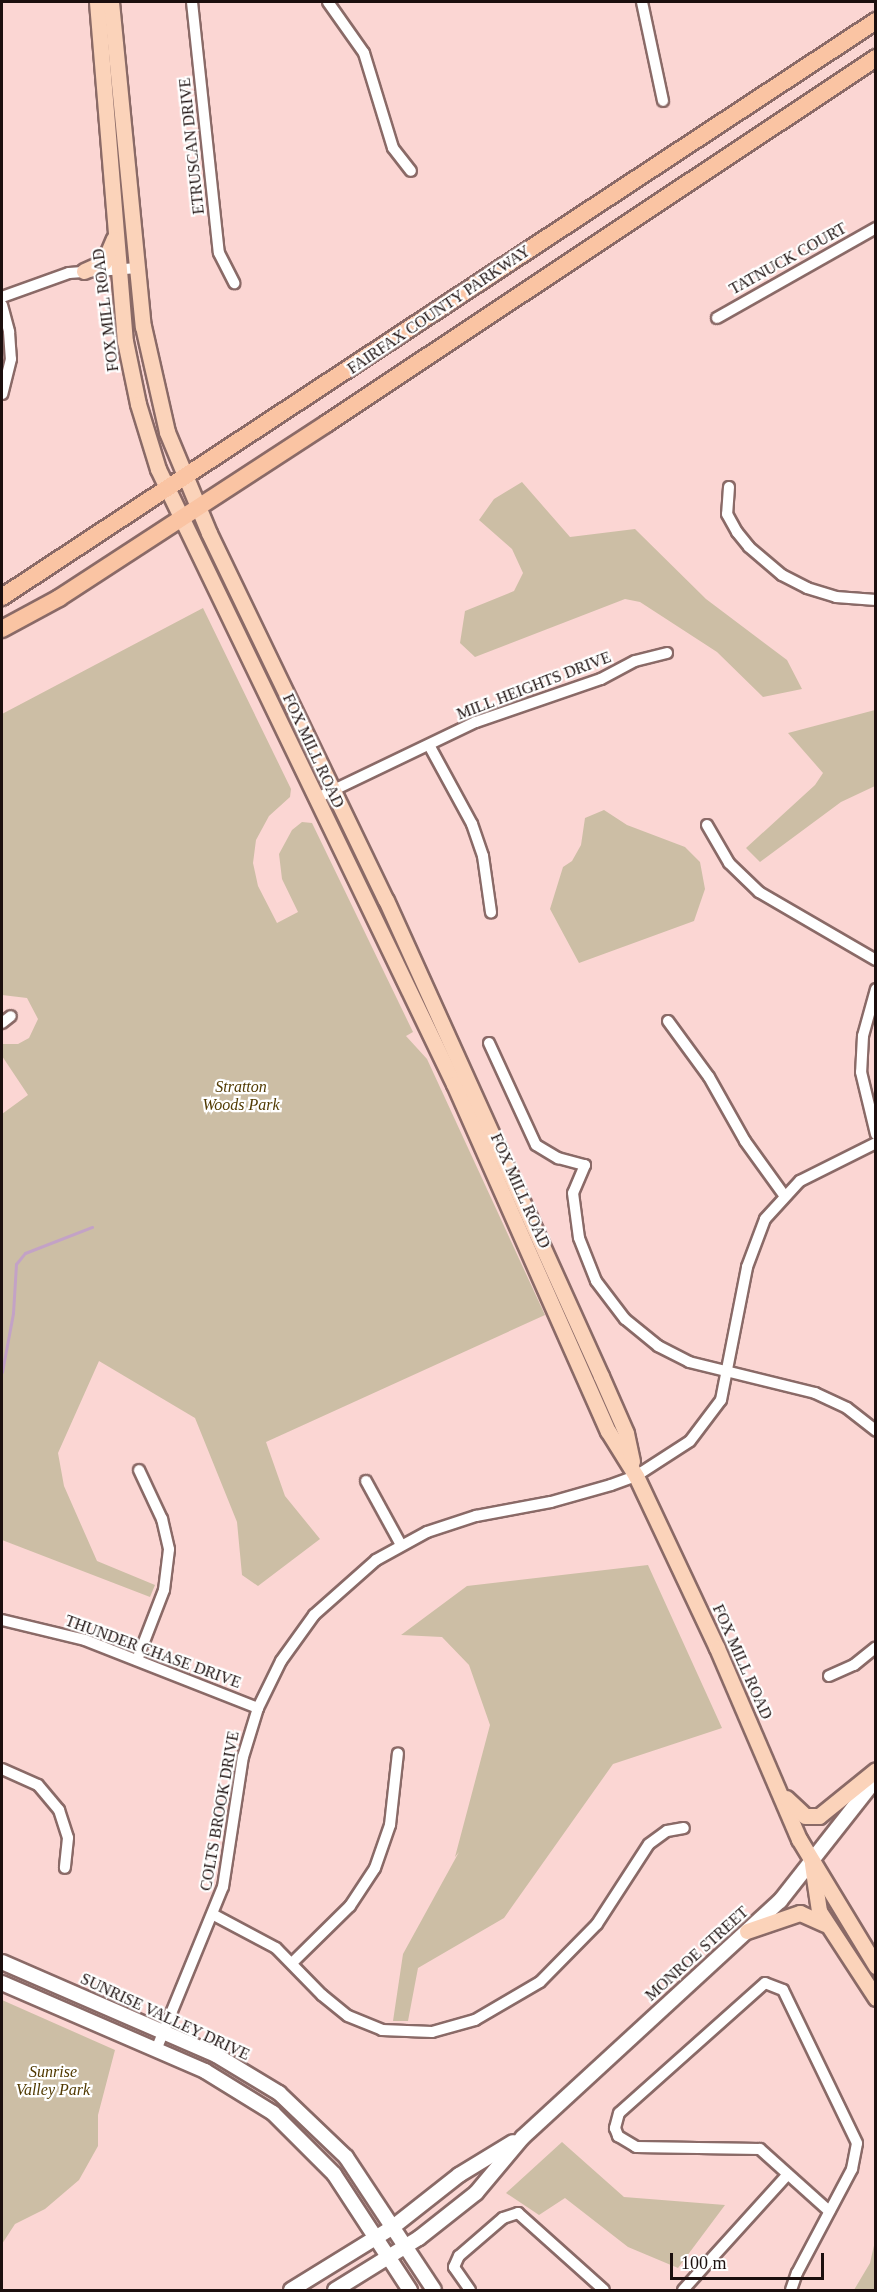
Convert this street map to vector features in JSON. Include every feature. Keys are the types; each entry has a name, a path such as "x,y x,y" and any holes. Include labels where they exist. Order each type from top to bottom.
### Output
{"highway":[{"name":"FAIRFAX COUNTY PARKWAY","path":"2,597 185,480 876,21"},
{"name":"FAIRFAX COUNTY PARKWAY","path":"2,629 59,598 197,508 876,58"}],"main road":[{"name":"FOX MILL ROAD","path":"97,2 125,341 138,404 168,490 453,1084 608,1431 636,1476 812,1864 876,1966"},
{"name":"FOX MILL ROAD","path":"111,2 138,268 154,385 185,480 333,790 626,1433 636,1476"},
{"path":"84,272 106,259 116,234"},
{"path":"778,1790 805,1815 819,1816 876,1770"},
{"name":"MONROE STREET","path":"335,2290 405,2248 476,2193 523,2137 747,1931 812,1864 876,1779"},
{"name":"FOX MILL ROAD","path":"812,1864 814,1897 829,1928 876,1998"},
{"path":"747,1931 800,1913 815,1917 829,1928"},
{"name":"SUNRISE VALLEY DRIVE","path":"2,1962 240,2067 293,2104 346,2157 434,2290"},
{"name":"SUNRISE VALLEY DRIVE","path":"2,1983 234,2086 287,2125 334,2174 410,2290"},
{"name":"MONROE STREET","path":"291,2290 393,2227 459,2175 523,2137"}],"street":[{"name":"ETRUSCAN DRIVE","path":"192,2 219,253 234,284"},
{"path":"328,2 364,53 393,148 411,171"},
{"path":"642,2 663,101"},
{"name":"TATNUCK COURT","path":"717,318 876,228"},
{"path":"2,297 48,278 84,272 138,268"},
{"path":"2,305 11,350 2,394"},
{"path":"729,487 727,514 736,532 749,548 782,574 836,597 876,600"},
{"name":"MILL HEIGHTS DRIVE","path":"315,799 524,703 667,653"},
{"path":"429,745 472,824 483,856 491,912"},
{"path":"707,825 729,863 759,892 876,960"},
{"path":"876,989 863,1036 861,1072 866,1108 876,1134"},
{"path":"668,1021 709,1077 745,1141 784,1195 819,1169 876,1143"},
{"path":"489,1043 537,1145 558,1158 585,1165 573,1193 579,1238 596,1281 625,1319 658,1346 689,1362 814,1393 847,1408 876,1431"},
{"name":"COLTS BROOK DRIVE","path":"156,2050 214,1915 230,1859 243,1757 258,1708 281,1661 314,1615 356,1576 401,1545 476,1516 567,1498 636,1476 670,1456 700,1432 721,1400 754,1242 784,1195"},
{"path":"136,1660 164,1590 169,1549 162,1519 139,1470"},
{"path":"366,1481 401,1545"},
{"name":"THUNDER CHASE DRIVE","path":"2,1620 68,1635 258,1708"},
{"path":"830,1676 854,1665 876,1647"},
{"path":"293,1962 350,1906 375,1868 390,1825 398,1752"},
{"path":"2,1769 29,1779 50,1796 68,1838 65,1868"},
{"path":"214,1915 259,1936 293,1962 333,2006 364,2024 412,2034 450,2028 503,2006 547,1976 597,1924 649,1844 667,1831 684,1828"},
{"path":"792,2290 855,2160 855,2134 783,1990 765,1983 619,2113 615,2128 618,2136 636,2147 760,2149 829,2211"},
{"path":"683,2290 788,2174"},
{"path":"470,2290 454,2267 459,2256 503,2218 518,2213 604,2290"}],"green space":[{"path":"522,482 570,537 635,529 706,599 787,660 802,689 763,697 717,652 640,602 625,599 475,657 460,643 465,611 514,591 523,573 512,549 479,520 494,499"},
{"name":"Stratton Woods Park","path":"203,608 291,789 290,797 269,816 256,840 253,863 258,886 277,923 298,912 282,879 279,854 292,830 302,822 312,823 413,1032 406,1036 427,1059 545,1315 266,1442 285,1496 320,1539 258,1586 242,1575 237,1522 195,1418 99,1361 58,1453 64,1486 97,1561 155,1585 150,1597 2,1540 2,1114 28,1095 2,1056 2,1044 18,1044 29,1038 38,1019 27,998 2,995 2,714"},
{"path":"875,710 875,786 841,802 760,862 746,848 815,785 823,773 788,733"},
{"path":"604,810 627,825 685,847 700,862 705,889 694,921 579,963 550,909 563,867 572,861 581,845 585,818"},
{"path":"648,1565 722,1728 613,1764 504,1918 418,1968 408,2021 393,2021 403,1954 459,1852 455,1857 490,1725 469,1665 442,1637 401,1635 467,1586"},
{"name":"Sunrise Valley Park","path":"2,2000 115,2050 98,2115 98,2146 79,2180 45,2209 15,2224 2,2244"},
{"path":"562,2142 624,2197 725,2205 678,2268 628,2247 565,2198 539,2215 506,2193"},
{"path":"875,2241 875,2290 854,2290 870,2263"}],"waterway":[{"path":"2,1372 13,1313 16,1264 25,1253 92,1227"}]}
